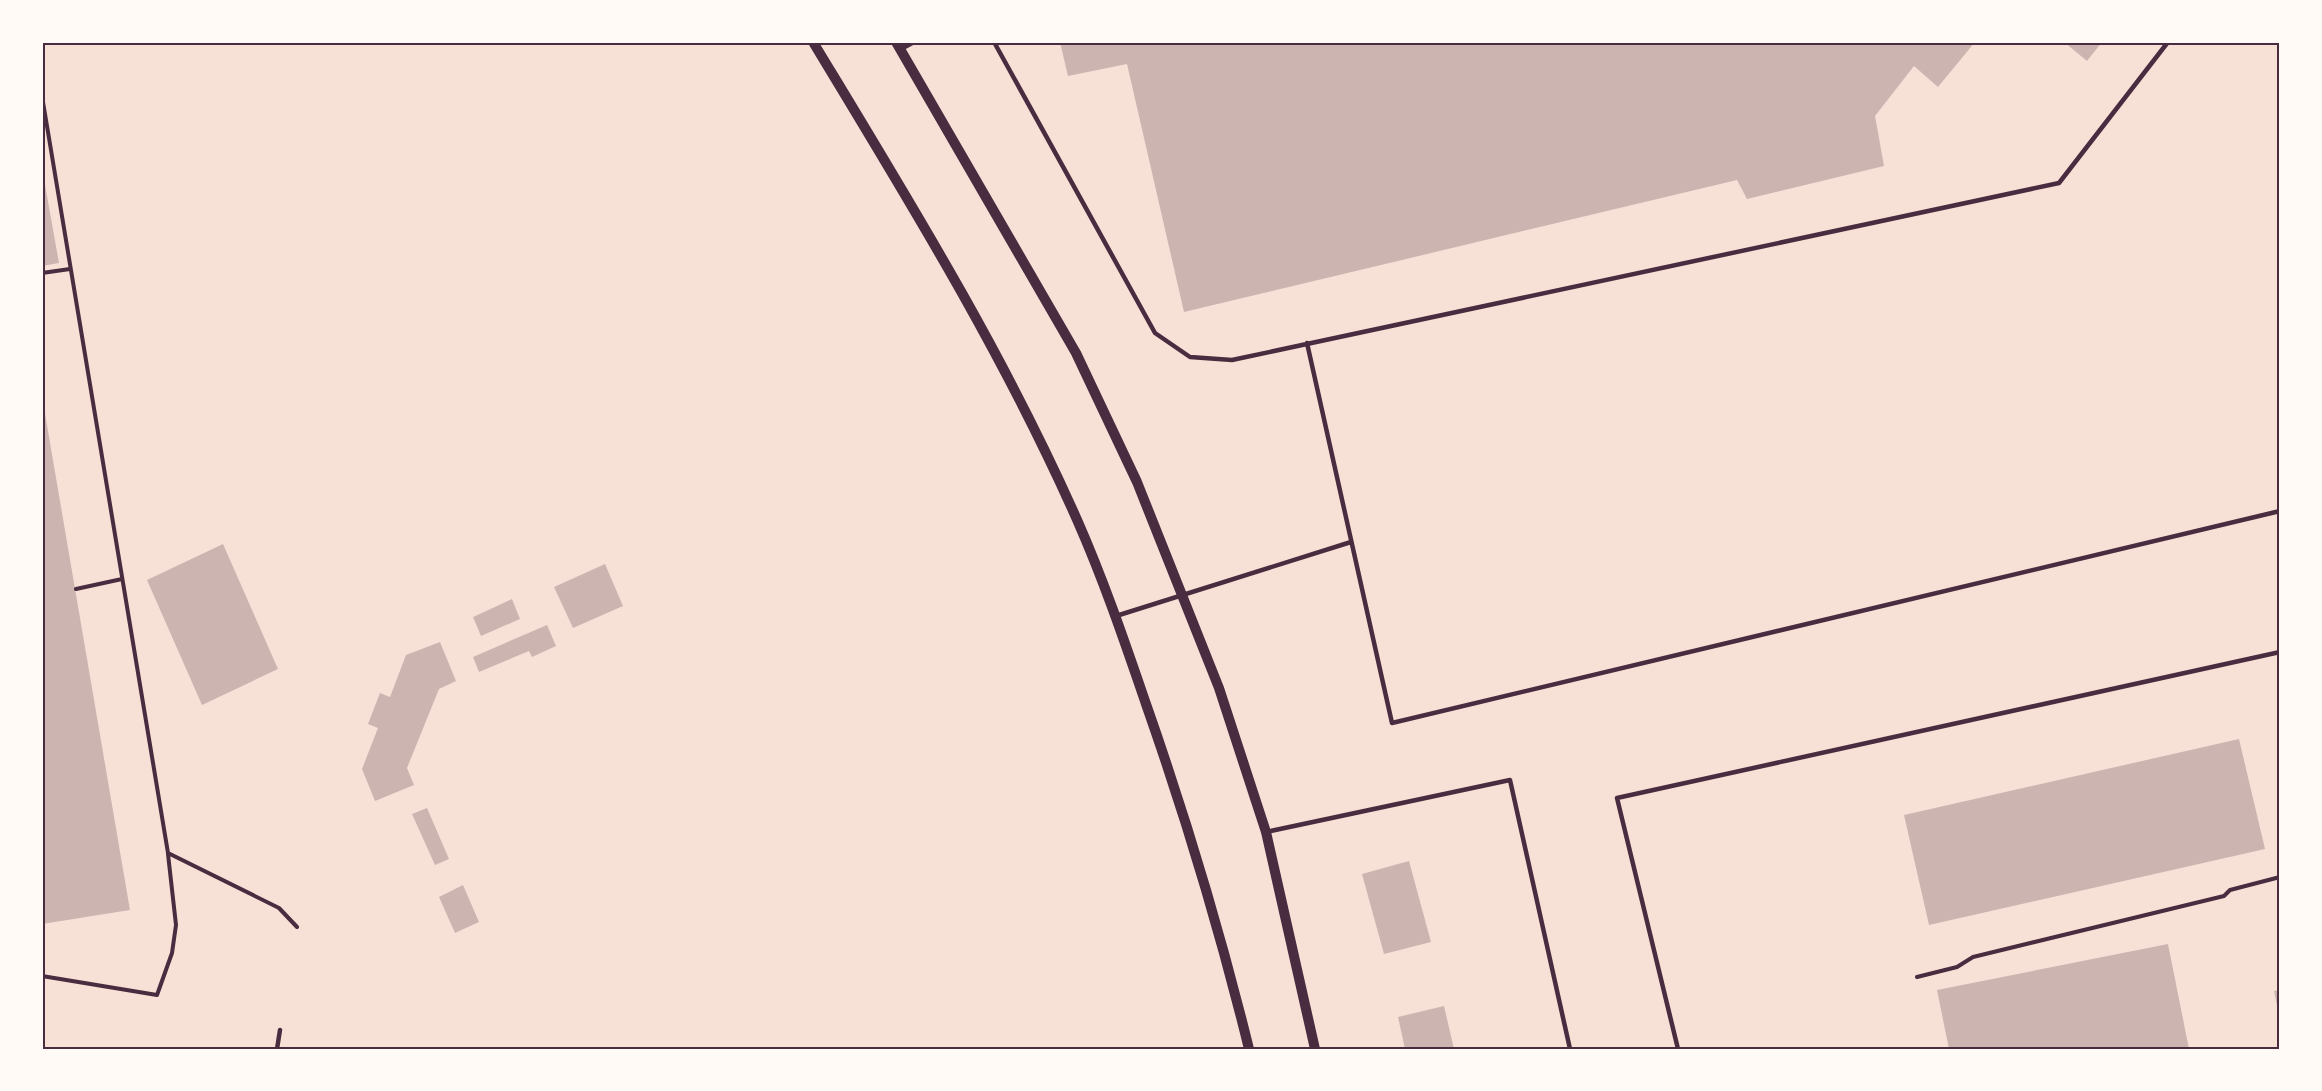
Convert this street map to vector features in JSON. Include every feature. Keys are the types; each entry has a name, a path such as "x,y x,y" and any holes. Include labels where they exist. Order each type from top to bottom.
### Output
{"street":[{"path":"813,42 968,301 1025,410 1078,522 1116,616 1172,777 1216,917 1249,1049"},
{"path":"898,46 1076,353 1137,482 1219,688 1266,832 1316,1049"}],"lane":[{"path":"898,46 914,42"},
{"path":"994,42 1155,333 1190,357 1232,360 2059,183 2168,42"},
{"path":"1307,343 1392,723 2280,511"},
{"path":"1116,616 1351,542"},
{"path":"1677,1049 1617,798 2280,652"},
{"path":"1266,832 1510,780 1570,1049"},
{"path":"277,1049 280,1029"}],"path":[{"path":"42,96 168,853 176,925 172,953 157,995 42,976"},
{"path":"42,273 70,269"},
{"path":"76,589 122,579"},
{"path":"168,853 279,908 297,927"},
{"path":"1917,977 1957,967 1973,957 2224,896 2230,890 2280,877"}],"building":[{"path":"1060,42 1975,42 1938,87 1914,66 1875,116 1884,166 1747,199 1737,180 1184,312 1127,64 1068,76"},
{"path":"2064,42 2102,42 2087,61"},
{"path":"42,168 59,263 42,266"},
{"path":"42,396 130,910 42,924"},
{"path":"223,544 278,669 202,705 147,580"},
{"path":"605,564 623,606 573,628 554,587"},
{"path":"512,599 520,619 481,636 473,617"},
{"path":"547,625 556,646 532,657 529,651 479,672 473,657"},
{"path":"440,642 456,681 439,689 407,768 414,785 375,801 362,769 378,728 368,724 380,693 390,697 406,655"},
{"path":"2239,739 2265,849 1929,925 1904,815"},
{"path":"427,808 449,859 435,865 412,814"},
{"path":"1409,861 1431,942 1384,954 1362,874"},
{"path":"463,885 479,922 455,933 439,897"},
{"path":"2168,944 2189,1049 1949,1049 1937,990"},
{"path":"2280,990 2280,1015 2279,1015 2274,991"},
{"path":"1444,1006 1454,1049 1405,1049 1398,1017"}]}
